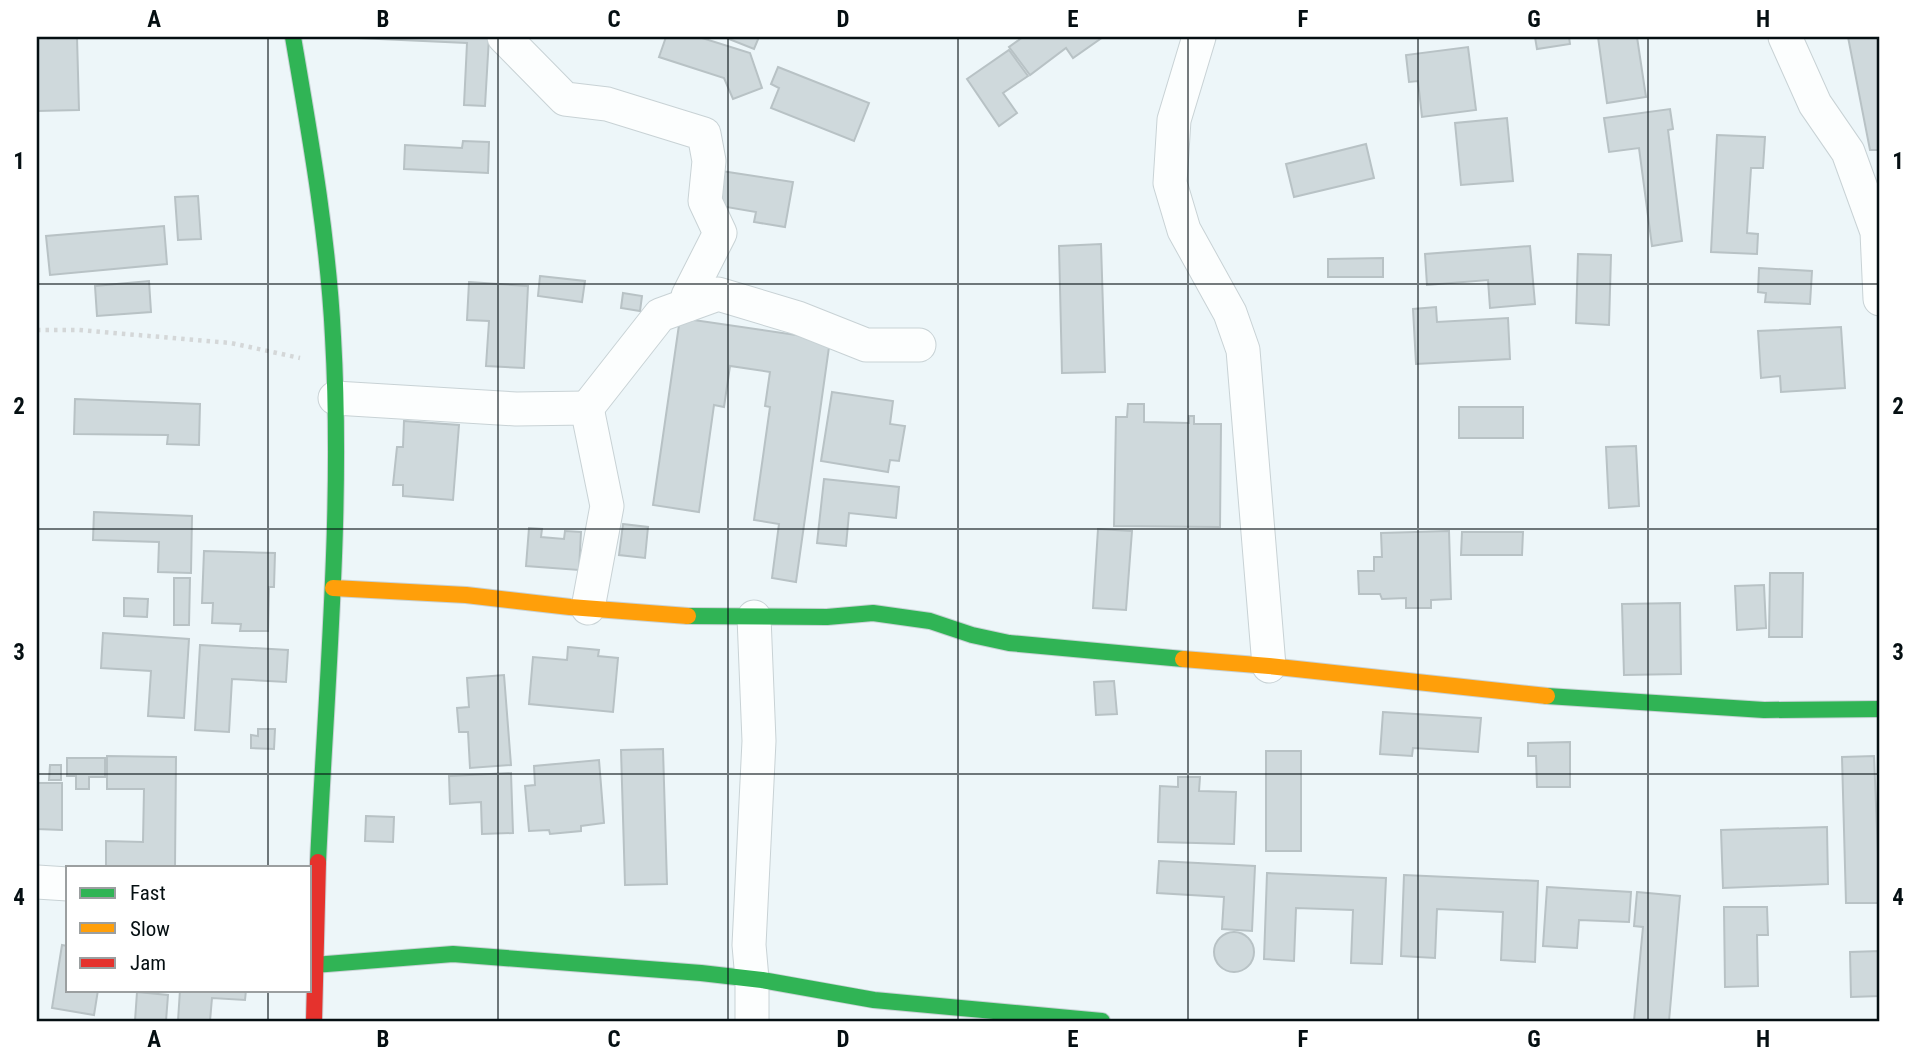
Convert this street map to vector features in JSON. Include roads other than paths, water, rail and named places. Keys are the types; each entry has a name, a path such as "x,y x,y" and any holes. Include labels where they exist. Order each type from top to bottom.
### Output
{"street":[{"path":"293,37 322,205 329,265 335,366 333,588 313,945 314,1021"},
{"path":"504,37 565,99 607,104 704,134 709,161 705,201 720,233 688,296 687,305"},
{"path":"1199,37 1174,120 1170,183 1184,230 1230,313 1243,351 1269,666"},
{"path":"1786,37 1815,104 1848,152 1877,232 1880,299"},
{"path":"587,608 607,506 587,408 660,315 718,294 798,318 866,345 919,345"},
{"path":"335,398 516,409 587,408"},
{"path":"333,588 466,595 696,617 827,617 873,613 930,621 972,635 1009,643 1269,666 1526,695 1764,710 1880,709"},
{"path":"752,1021 749,945 759,741 754,617"},
{"path":"37,882 66,884"},
{"path":"313,945 701,973 874,1000 1102,1021"}]}
